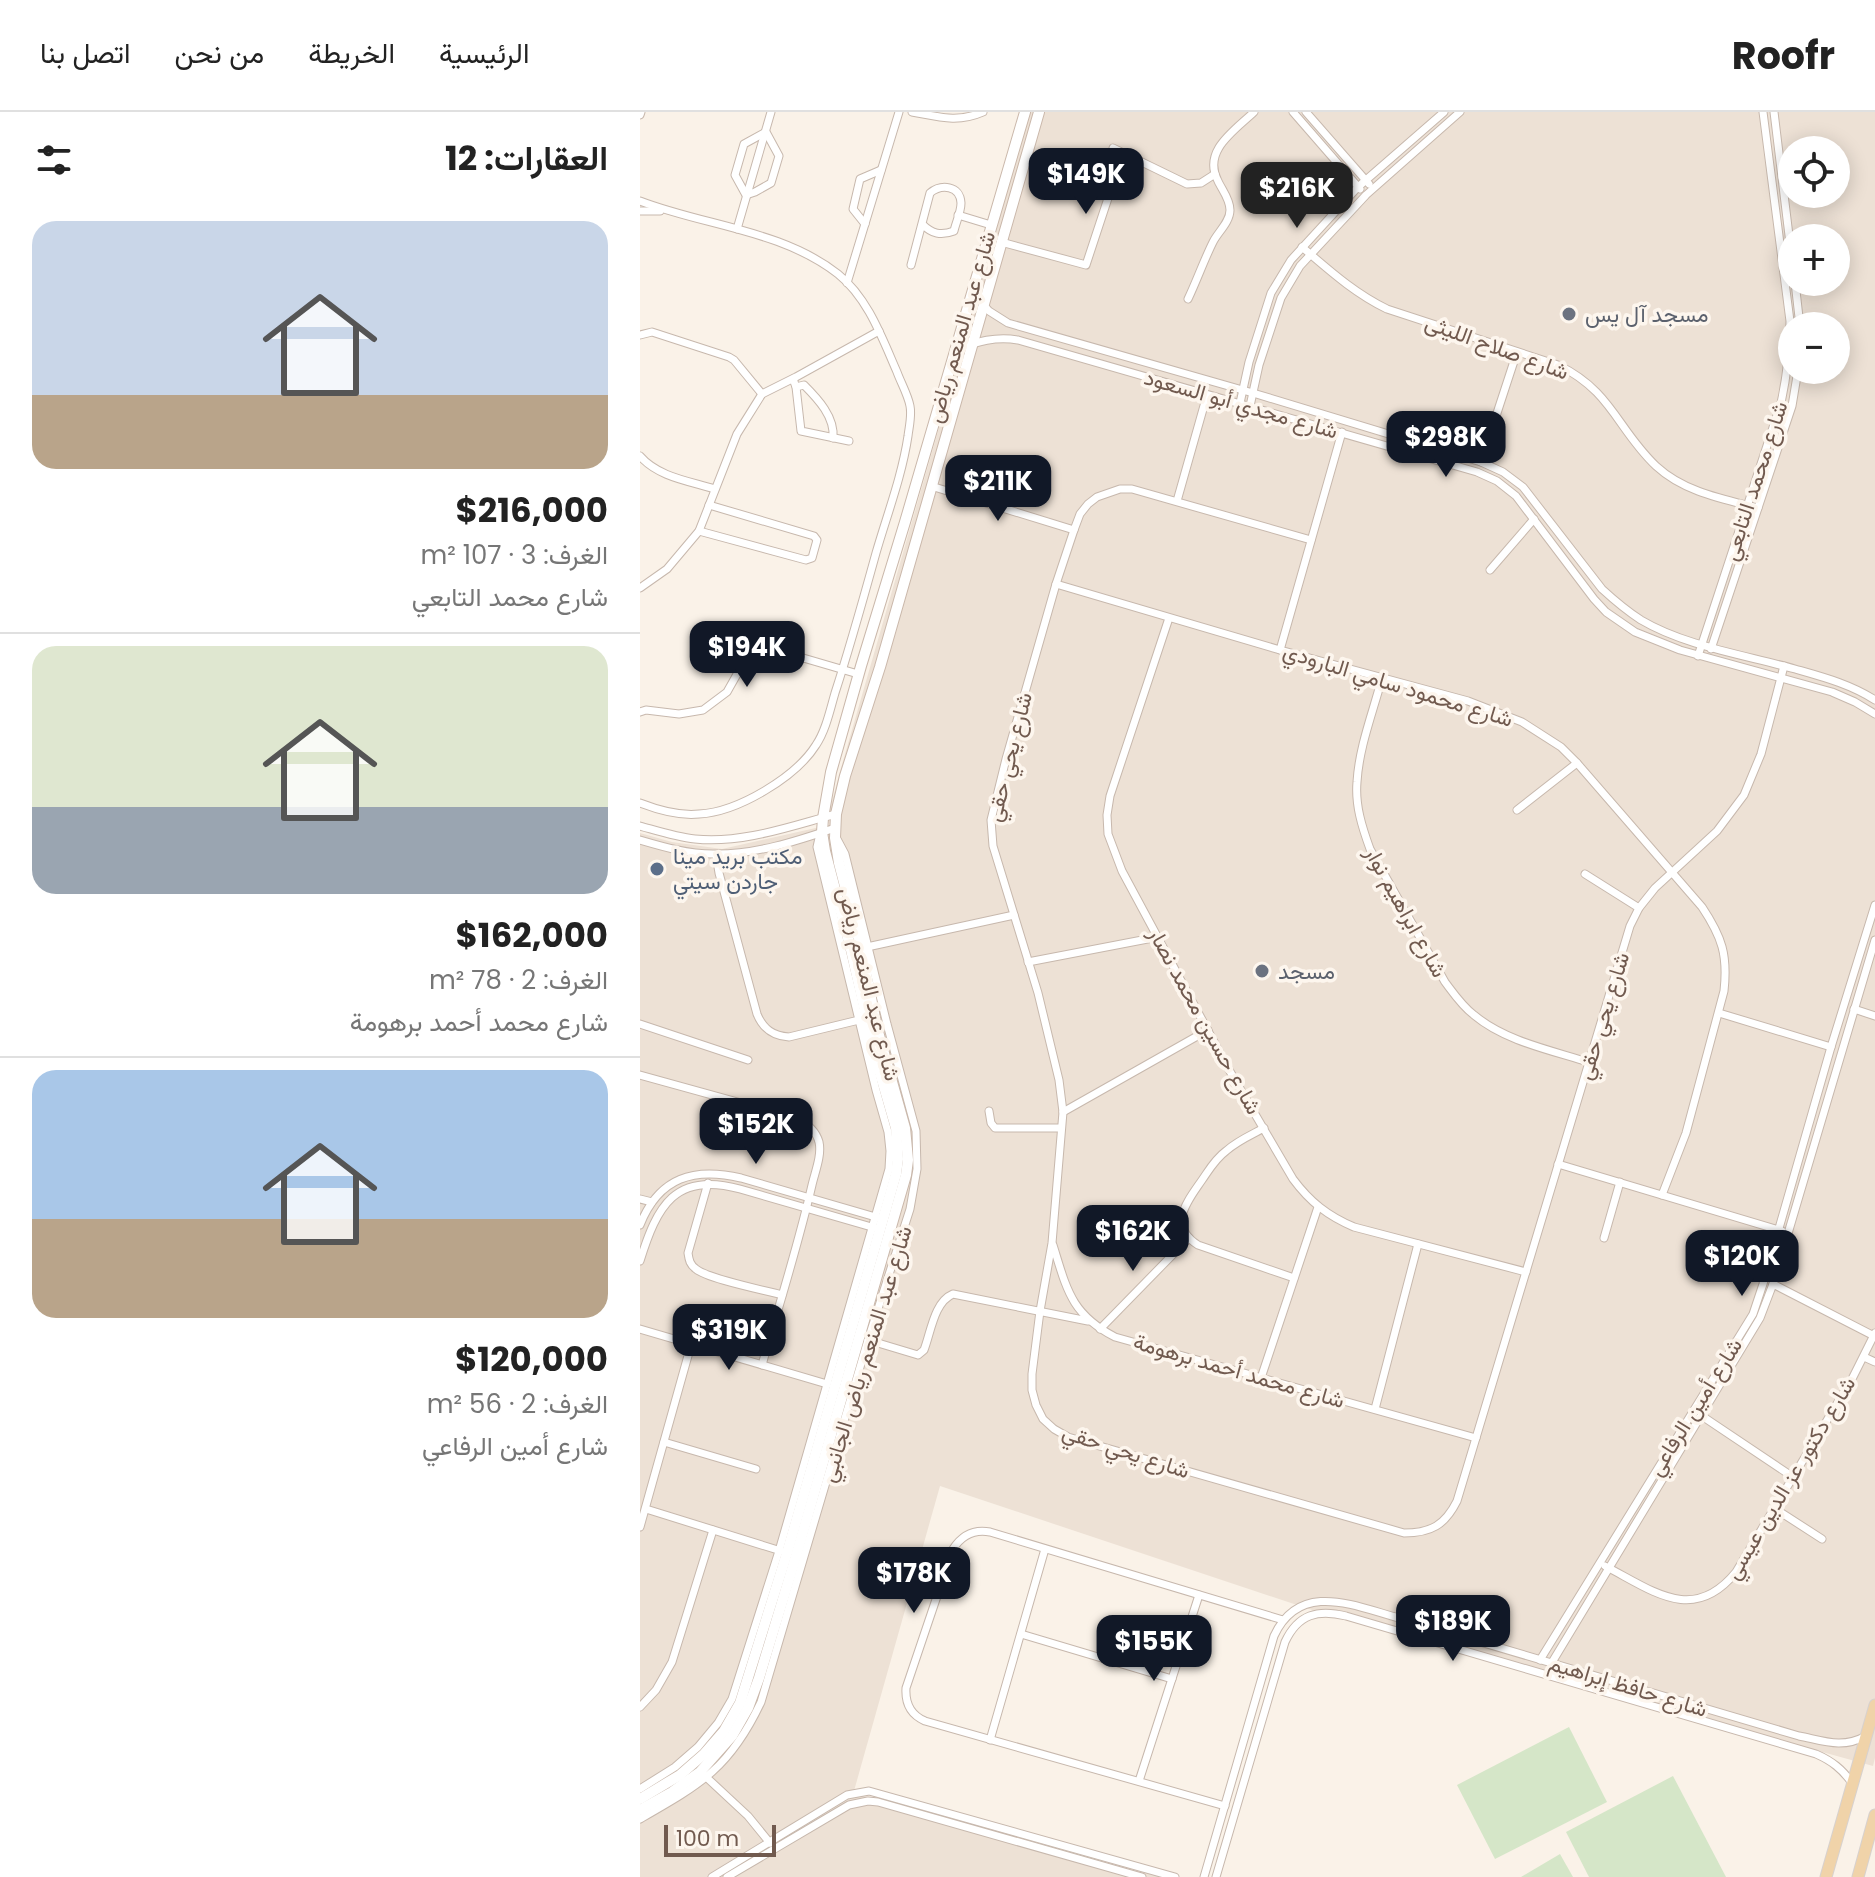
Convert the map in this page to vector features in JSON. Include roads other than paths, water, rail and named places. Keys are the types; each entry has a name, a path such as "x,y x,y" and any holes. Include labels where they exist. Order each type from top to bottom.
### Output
{"main road":[{"path":"1826,1877 1875,1705"},
{"path":"1858,1877 1875,1815"}],"street":[{"path":"737,229 771,112"},
{"path":"847,283 899,112"},
{"path":"912,112 950,119 967,118 983,112"},
{"name":"شارع عبد المنعم رياض","path":"640,1810 704,1775 741,1722 764,1679 792,1555 896,1174 896,1128 829,866 822,833 823,818 831,772 858,674 1025,112"},
{"name":"شارع عبد المنعم رياض","path":"640,1799 680,1775 714,1743 732,1718 746,1689 877,1291 882,1224 912,1169 905,1128 877,1028 864,948 839,863 836,814 1039,112"},
{"path":"1188,299 1230,210 1213,161 1220,144 1254,112"},
{"path":"1294,112 1366,195"},
{"path":"1306,112 1373,188"},
{"path":"1240,403 1249,362 1271,293 1291,260 1358,187 1444,112"},
{"path":"1250,406 1259,365 1281,298 1300,266 1373,188 1460,112"},
{"name":"شارع محمد التابعي","path":"1698,656 1781,403 1787,376 1790,321 1763,112"},
{"path":"1774,112 1788,224"},
{"path":"746,195 735,175 744,144 766,132"},
{"path":"746,195 771,183 779,156 766,132"},
{"path":"1113,148 1187,184 1201,183 1215,174"},
{"path":"865,224 853,209 860,179 881,170"},
{"path":"1001,242 1086,265 1115,177"},
{"path":"911,265 930,193 939,187 950,188 958,195 961,205 954,231 933,233 922,224"},
{"path":"640,201 797,249 838,274 861,299 879,331 911,408 905,454 843,669 822,734 815,746 768,789 715,812 689,814 640,803"},
{"path":"640,211 666,211"},
{"path":"958,215 991,225"},
{"name":"شارع صلاح الليثى","path":"1302,247 1348,286 1387,309 1558,365 1585,381 1608,403 1645,454 1671,478 1703,493 1758,508"},
{"name":"شارع مجدي أبو السعود","path":"971,291 1001,320 1481,462 1503,472 1523,487 1591,576 1614,601 1642,621 1701,644 1836,680 1875,700"},
{"path":"1029,343 1033,330"},
{"path":"640,588 667,569 699,531 737,434 762,394 795,383 879,331"},
{"path":"640,335 652,332 729,357 762,394"},
{"name":"شارع مجدي أبو السعود","path":"955,349 995,338 1029,343 1477,472 1497,481 1516,496 1594,599 1606,612 1635,632 1698,656 1832,692 1875,714"},
{"path":"1481,462 1517,352"},
{"path":"795,383 799,430 849,441"},
{"path":"795,383 804,385 820,403 834,429 833,438"},
{"name":"شارع محمد التابعي","path":"1708,659 1792,406 1796,384"},
{"path":"1177,501 1207,395"},
{"path":"1280,650 1345,422"},
{"path":"640,456 663,473 715,489"},
{"path":"931,486 1074,530"},
{"name":"شارع يحي حقي","path":"1311,540 1132,489 1108,491 1088,504 1080,514 1056,584 991,820 993,846 1053,1051 1063,1112 1052,1243 1040,1311 1032,1390 1043,1419 1068,1437 1404,1533 1431,1530 1442,1523 1457,1501 1630,926 1655,888 1717,831 1744,795 1761,754 1784,666"},
{"path":"699,531 806,560 812,558 817,540 812,535 709,505"},
{"path":"1490,570 1534,519"},
{"path":"905,522 912,529 920,528"},
{"path":"894,553 905,552 910,560"},
{"name":"شارع محمود سامي البارودي","path":"1056,584 1468,701 1522,722 1552,740 1577,763 1702,907 1724,946 1727,969 1719,1013 1686,1133 1662,1195"},
{"name":"شارع حسين محمد نصار","path":"1169,618 1110,796 1108,834 1114,854 1208,1030 1293,1179 1318,1207 1354,1227 1526,1272"},
{"path":"640,712 679,714 703,710 727,692 749,653 758,649 793,655 858,674"},
{"name":"شارع ابراهيم نوار","path":"1382,678 1357,781 1362,827 1370,849 1458,1001 1494,1029 1588,1062"},
{"path":"1517,810 1577,763"},
{"path":"640,826 678,837 713,840 759,834 836,814"},
{"path":"640,840 681,851 716,855 762,849 822,833 835,833"},
{"name":"شارع عبد المنعم رياض الجانبي","path":"792,1555 827,1384 882,1224 890,1151 888,1132 817,847 822,833"},
{"path":"716,855 757,1014 766,1029 781,1037 789,1037 859,1020"},
{"path":"1585,874 1639,908"},
{"name":"شارع أمين الرفاعي","path":"1540,1660 1653,1475 1756,1316 1831,1047 1875,905"},
{"path":"864,948 1014,915"},
{"path":"1028,962 1158,937"},
{"name":"شارع أمين الرفاعي","path":"1551,1664 1702,1416 1773,1284 1875,944"},
{"path":"1844,1005 1875,1016"},
{"path":"1719,1013 1831,1047"},
{"path":"640,1024 748,1060"},
{"path":"1063,1112 1208,1030"},
{"path":"640,1075 799,1119 815,1132 820,1152 762,1365"},
{"path":"989,1111 991,1125 997,1129 1061,1128"},
{"path":"1264,1128 1225,1151 1211,1167 1183,1210 1182,1225 1189,1238 1203,1247 1294,1278"},
{"path":"1558,1164 1788,1233"},
{"name":"شارع عبد المنعم رياض الجانبي","path":"640,1789 687,1757 708,1736 726,1711 737,1686 792,1555 868,1340 877,1291 910,1209 912,1169"},
{"path":"640,1225 652,1202 671,1184 702,1173 720,1173 809,1197 882,1224 900,1236"},
{"path":"1604,1238 1620,1182"},
{"path":"640,1261 652,1224 667,1201 690,1186 708,1183 721,1183 807,1208 882,1224 905,1225"},
{"path":"708,1183 688,1253 689,1261 694,1268 707,1275 782,1295"},
{"path":"640,1199 652,1202"},
{"path":"1261,1378 1318,1207"},
{"path":"1100,1329 1189,1238"},
{"name":"شارع محمد أحمد برهومة","path":"1052,1243 1067,1289 1077,1307 1090,1322 1115,1337 1476,1438"},
{"path":"1375,1409 1418,1244"},
{"path":"1773,1284 1875,1334"},
{"path":"868,1340 918,1355 922,1353 942,1302 953,1294 1090,1322"},
{"path":"640,1329 827,1384"},
{"name":"شارع دكتور عز الدين عيسي","path":"1599,1563 1675,1600 1693,1601 1710,1596 1725,1586 1793,1477 1875,1334"},
{"path":"640,1527 691,1345"},
{"path":"1864,1357 1875,1362"},
{"path":"1702,1416 1793,1477"},
{"path":"664,1442 756,1469"},
{"path":"1653,1475 1661,1481"},
{"path":"1774,1508 1822,1539"},
{"path":"646,1509 792,1555"},
{"path":"640,1707 656,1690 672,1662 713,1530"},
{"path":"1204,1877 1225,1806 1274,1636 1283,1620 985,1531 969,1533 959,1540 953,1549 906,1688 909,1708 920,1719 1225,1806"},
{"path":"990,1740 1045,1549"},
{"path":"1139,1781 1199,1595"},
{"name":"شارع حافظ إبراهيم","path":"1283,1620 1311,1602 1337,1602 1799,1736 1845,1744 1866,1736"},
{"name":"شارع حافظ إبراهيم","path":"1216,1877 1285,1642 1297,1623 1316,1614 1336,1613 1795,1748 1826,1758 1852,1783"},
{"path":"1396,1630 1399,1618"},
{"path":"1021,1634 1172,1679"},
{"path":"1626,1698 1629,1687"},
{"path":"1252,1712 1263,1716"},
{"path":"1795,1748 1802,1742 1799,1736"},
{"path":"640,1819 688,1792 704,1775 748,1816 770,1843"},
{"path":"712,1877 770,1843 849,1805 886,1800 1175,1877"},
{"path":"886,1800 1142,1877"},
{"path":"727,1877 795,1832"}],"place":[{"name":"مسجد آل يس","path":"1569,314"},
{"name":"مكتب بريد مينا جاردن سيتي","path":"657,869"},
{"name":"مسجد","path":"1262,971"}]}
